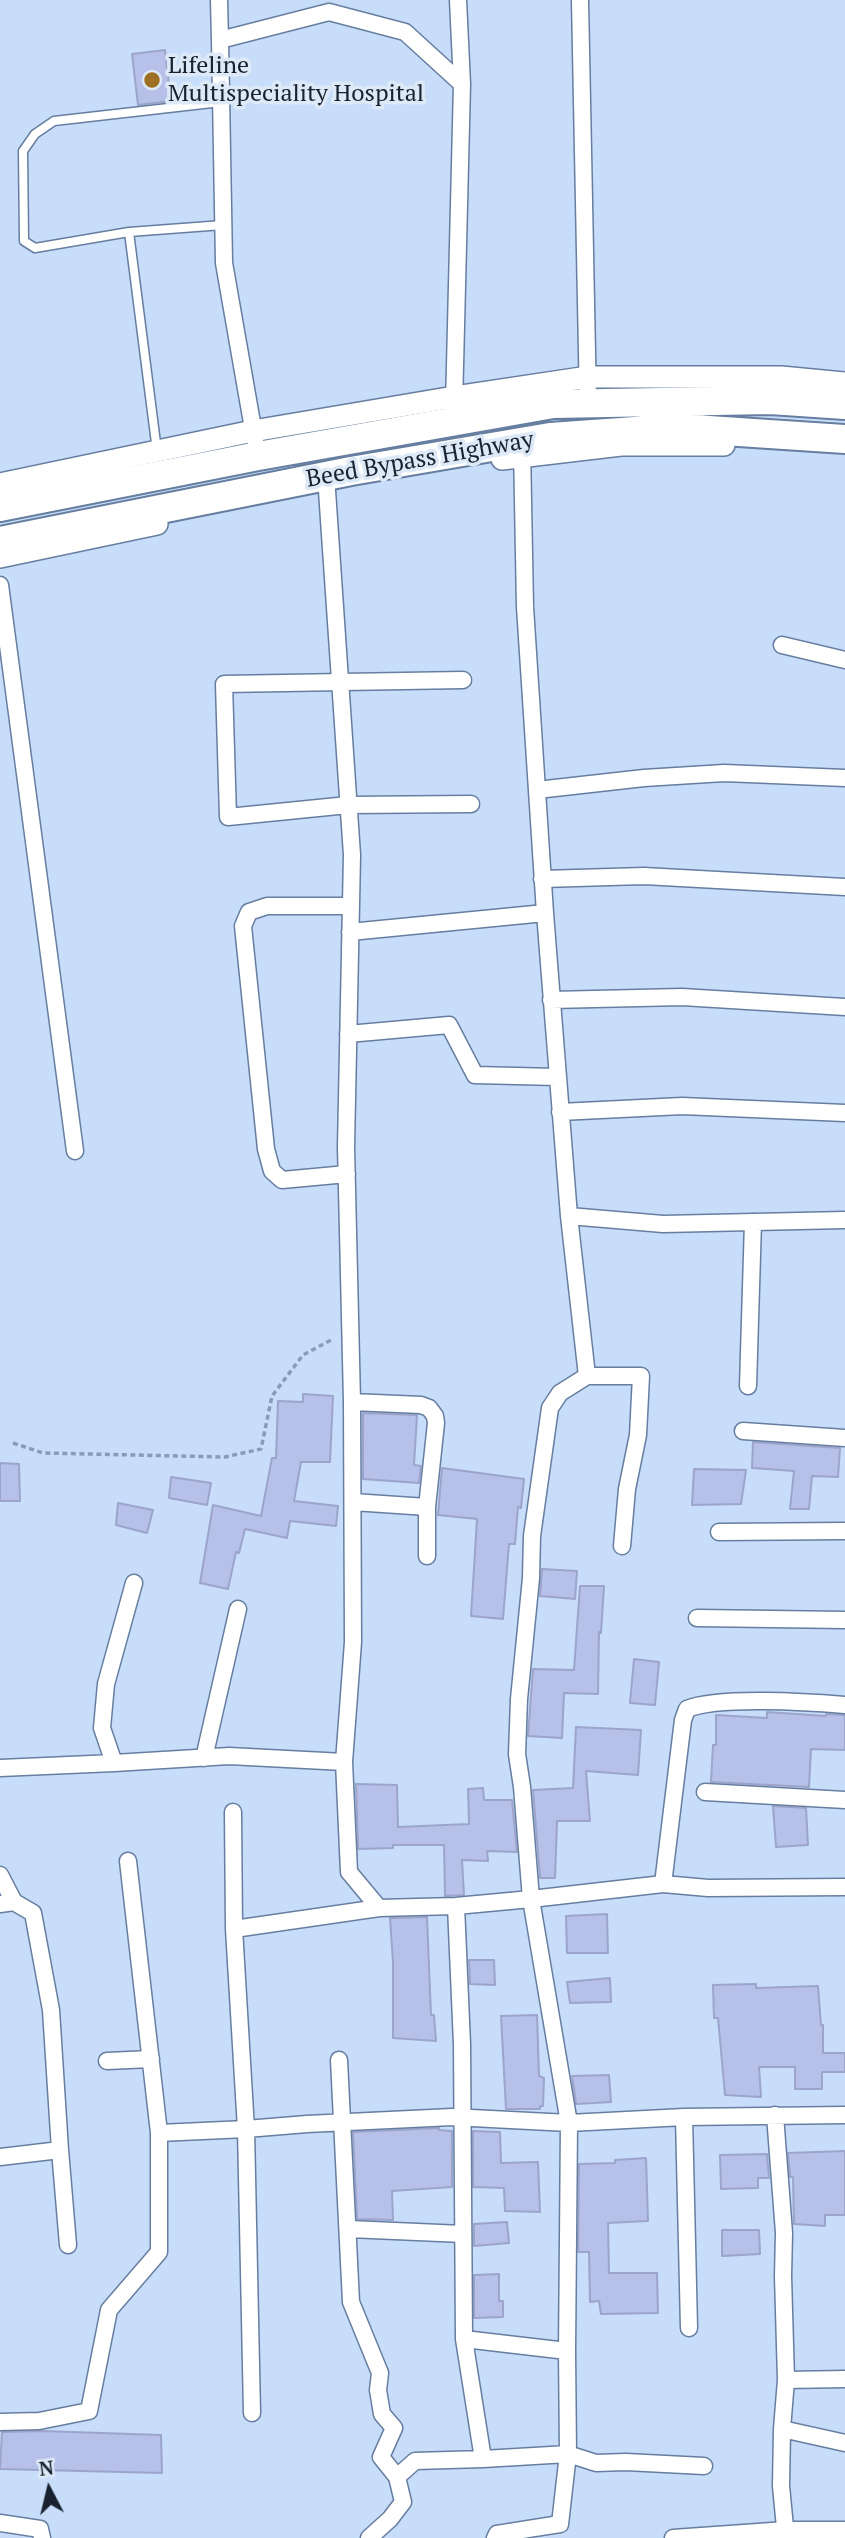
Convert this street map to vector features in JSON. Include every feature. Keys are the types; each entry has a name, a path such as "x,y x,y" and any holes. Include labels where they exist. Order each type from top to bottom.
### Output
{"highway":[{"name":"Beed Bypass Highway","path":"0,507 159,464 256,444 453,409 553,404 588,390 845,405"},
{"name":"Beed Bypass Highway","path":"0,541 522,449 550,437 678,428 845,439"}],"street":[{"path":"219,0 224,262 256,444"},
{"path":"453,409 461,84 458,0"},
{"path":"580,0 588,390 768,377 845,383"},
{"path":"220,40 329,12 405,32 461,84"},
{"path":"587,1376 569,1216 542,879 525,607 522,449 663,443 845,451"},
{"path":"0,484 159,464"},
{"path":"0,557 327,482 352,855 347,1174 353,1642 344,1762 349,1871 379,1908"},
{"path":"0,585 75,1151"},
{"path":"782,645 845,660"},
{"path":"463,680 224,684 228,817 348,805 471,804"},
{"path":"537,790 644,778 724,773 845,778"},
{"path":"542,879 644,876 845,887"},
{"path":"347,1174 282,1180 272,1171 266,1149 243,926 249,912 267,906 351,906"},
{"path":"350,932 545,913"},
{"path":"551,1000 682,997 845,1007"},
{"path":"348,1034 449,1025 475,1075 557,1077"},
{"path":"560,1112 682,1106 845,1113"},
{"path":"569,1216 663,1224 845,1220"},
{"path":"748,1385 753,1222"},
{"path":"495,2538 497,2534 561,2531 568,2454 569,2123 531,1899 523,1787 517,1754 532,1536 550,1408 560,1393 587,1376 641,1376 638,1435 627,1489 622,1546"},
{"path":"352,1402 421,1405 429,1408 435,1416 427,1507 427,1556"},
{"path":"743,1431 845,1438"},
{"path":"353,1502 427,1507"},
{"path":"719,1532 845,1531"},
{"path":"114,1763 102,1728 106,1684 134,1583"},
{"path":"204,1758 238,1609"},
{"path":"697,1618 845,1620"},
{"path":"663,1884 683,1720 687,1709 699,1704 716,1703 815,1702 845,1705"},
{"path":"0,1768 229,1756 344,1762"},
{"path":"705,1792 845,1800"},
{"path":"233,1812 234,1929 246,2130 252,2413"},
{"path":"0,2422 39,2421 89,2412 109,2310 159,2252 159,2133 128,1861"},
{"path":"0,1875 7,1903 33,1913 40,1950 51,2010 68,2245"},
{"path":"234,1929 379,1908 456,1906 663,1884 708,1888 845,1887"},
{"path":"456,1906 462,2117 464,2339 483,2459"},
{"path":"107,2062 151,2059"},
{"path":"339,2060 351,2302 380,2373 378,2390 382,2414 394,2428 380,2457 397,2477 403,2502 390,2519 369,2538"},
{"path":"775,2115 784,2233 786,2380 781,2486 786,2534"},
{"path":"159,2133 462,2117 569,2123 684,2117 845,2115"},
{"path":"684,2117 689,2328"},
{"path":"0,2157 60,2150"},
{"path":"349,2229 463,2234"},
{"path":"464,2339 567,2351"},
{"path":"786,2380 845,2379"},
{"path":"782,2429 845,2443"},
{"path":"397,2477 415,2460 568,2454 596,2463 704,2466"},
{"path":"0,2523 40,2529 42,2538"},
{"path":"673,2538 845,2530"}],"lane":[{"path":"221,102 54,121 35,134 23,151 24,241 35,248 130,232 223,225"},
{"path":"130,232 159,464"}],"path":[{"path":"13,1443 43,1454 225,1457 261,1449 272,1396 283,1380 303,1355 350,1329"}],"building":[{"path":"165,50 171,101 138,105 132,54"},
{"path":"303,1394 333,1396 330,1462 301,1462 294,1501 338,1506 336,1526 290,1521 287,1538 245,1529 239,1553 236,1552 228,1589 200,1583 213,1505 261,1516 272,1458 276,1458 278,1401 303,1402"},
{"path":"363,1413 417,1415 414,1465 421,1466 419,1483 363,1479"},
{"path":"753,1442 840,1448 838,1477 812,1476 809,1509 790,1509 794,1471 752,1468"},
{"path":"0,1463 19,1464 20,1501 0,1501"},
{"path":"442,1468 524,1479 521,1508 518,1507 515,1544 509,1544 503,1619 471,1616 477,1519 438,1515"},
{"path":"694,1469 746,1470 741,1504 692,1505"},
{"path":"171,1477 211,1483 207,1505 169,1498"},
{"path":"118,1503 153,1510 147,1533 116,1525"},
{"path":"542,1569 577,1571 575,1599 540,1596"},
{"path":"580,1586 604,1586 601,1633 599,1632 598,1694 564,1693 562,1738 528,1736 533,1669 574,1670"},
{"path":"634,1659 659,1662 655,1705 630,1703"},
{"path":"767,1712 845,1715 845,1750 811,1749 809,1787 711,1782 713,1745 716,1745 716,1715 767,1718"},
{"path":"576,1727 641,1730 638,1775 586,1771 590,1821 557,1821 555,1878 540,1878 533,1790 573,1788"},
{"path":"356,1784 397,1785 398,1827 469,1824 468,1789 483,1788 484,1800 512,1800 517,1852 487,1851 488,1861 462,1860 464,1895 445,1896 444,1845 393,1845 393,1848 358,1849"},
{"path":"773,1806 806,1808 808,1845 776,1847"},
{"path":"607,1914 608,1953 567,1953 566,1916"},
{"path":"427,1917 431,2015 434,2015 436,2041 393,2038 390,1918"},
{"path":"469,1960 494,1960 495,1985 470,1984"},
{"path":"610,1978 611,2002 570,2003 567,1982"},
{"path":"756,1984 756,1988 818,1986 823,2053 845,2053 845,2072 822,2072 822,2089 795,2089 795,2067 759,2067 761,2097 725,2095 718,2018 714,2018 713,1985"},
{"path":"537,2015 539,2076 544,2078 543,2106 540,2106 540,2109 506,2109 501,2016"},
{"path":"609,2075 611,2102 576,2104 572,2076"},
{"path":"439,2128 452,2131 452,2187 392,2191 393,2220 357,2219 353,2132"},
{"path":"473,2131 500,2132 501,2163 538,2162 540,2212 505,2211 504,2188 473,2187"},
{"path":"845,2151 845,2215 825,2215 825,2226 794,2224 793,2177 790,2177 788,2153"},
{"path":"767,2154 769,2178 758,2178 758,2188 721,2189 720,2155"},
{"path":"646,2158 648,2221 608,2223 609,2273 657,2273 658,2313 601,2314 599,2301 590,2302 589,2252 578,2252 579,2164 615,2163 615,2160"},
{"path":"507,2222 509,2243 474,2246 474,2224"},
{"path":"722,2230 759,2230 760,2254 722,2256"},
{"path":"499,2274 499,2301 503,2301 503,2317 474,2318 474,2275"},
{"path":"2,2432 161,2435 162,2473 0,2469"}],"place":[{"name":"Lifeline Multispeciality Hospital","path":"152,80"}]}
